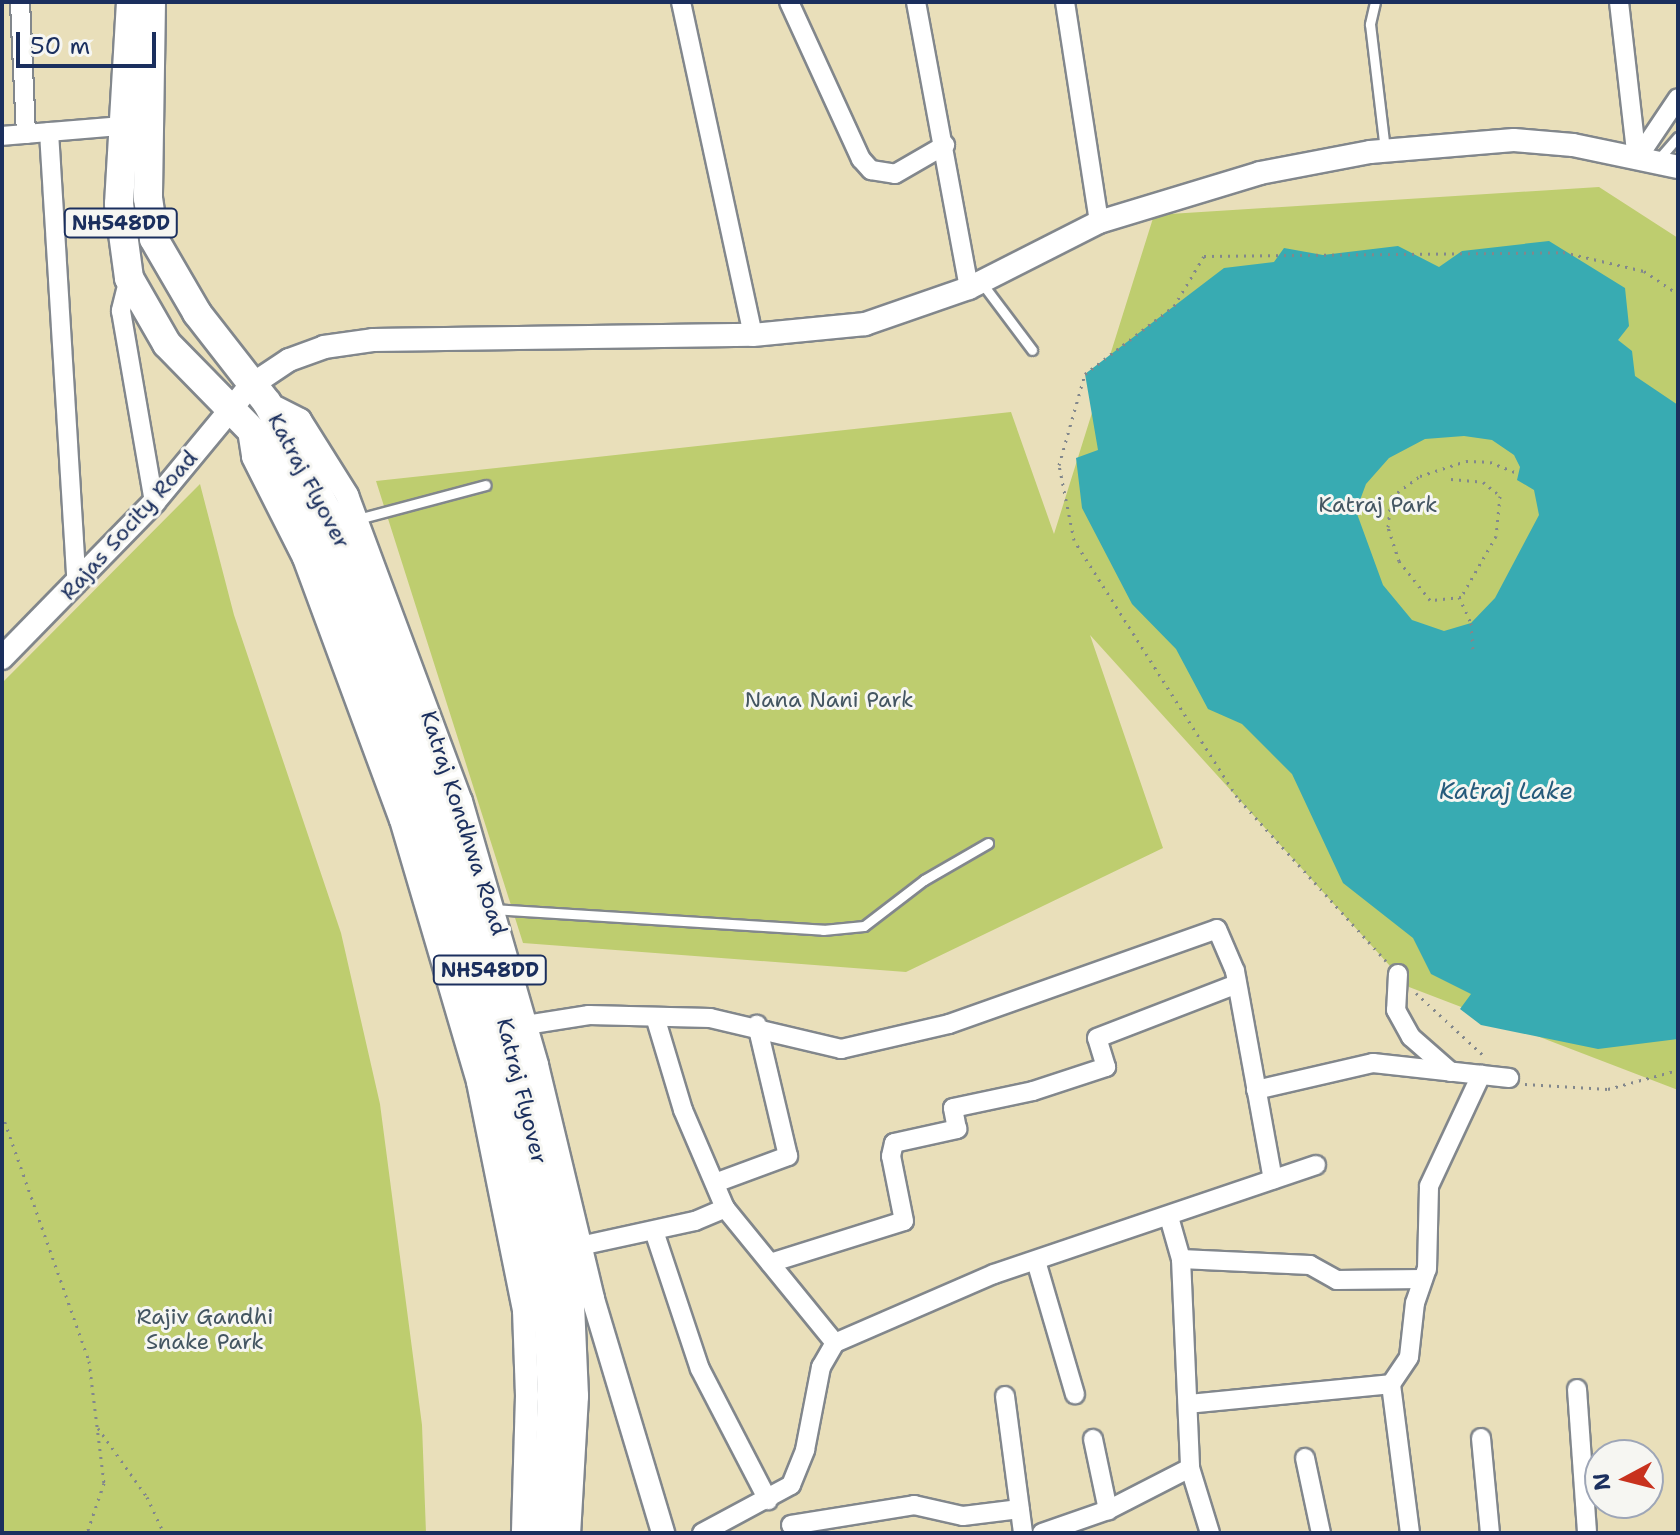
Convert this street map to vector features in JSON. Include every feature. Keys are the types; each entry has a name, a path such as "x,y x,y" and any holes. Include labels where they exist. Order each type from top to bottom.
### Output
{"highway":[{"name":"NH548DD","path":"131,2 120,126 119,204 129,278 167,344 249,405"},
{"name":"NH548DD","path":"151,2 148,198 154,239 173,279 249,405"},
{"name":"Katraj Flyover","path":"249,405 344,541 441,806 520,1071 570,1304 574,1396 566,1533"},
{"name":"Katraj Flyover","path":"277,441 324,550 420,813 499,1077 548,1308 552,1395 546,1533"}],"street":[{"path":"20,2 26,134"},
{"path":"681,2 753,335"},
{"path":"789,2 861,159 871,170 895,174 945,145"},
{"path":"916,2 975,285"},
{"path":"1065,2 1099,222"},
{"path":"1619,2 1646,161"},
{"path":"1646,161 1678,98"},
{"path":"2,136 120,126"},
{"path":"49,132 77,584"},
{"name":"Rajas Socity Road","path":"2,658 77,584 289,360 373,340 753,335 865,324 975,285 1099,222 1260,173 1385,150 1514,140 1573,145 1678,167"},
{"path":"129,278 121,311 154,502"},
{"path":"249,405 253,457 304,558 401,820 478,1082 524,1310 527,1396 523,1533"},
{"name":"Katraj Kondhwa Road","path":"249,405 300,420 358,519 461,801 526,1025 580,1246 663,1533"},
{"path":"526,1025 589,1015 656,1020 710,1018 757,1025 800,1042 841,1049 949,1024 1217,929 1237,984 1273,1180"},
{"path":"1398,974 1396,1010 1411,1037 1451,1072"},
{"path":"770,1263 904,1221 891,1156 894,1143 957,1129 953,1108 1033,1091 1106,1067 1097,1038 1237,984"},
{"path":"656,1020 683,1110 725,1208 835,1343"},
{"path":"715,1183 788,1156 757,1025"},
{"path":"1256,1090 1373,1063 1509,1078"},
{"path":"1410,1533 1391,1384 1409,1357 1415,1303 1423,1279 1429,1186 1481,1075"},
{"path":"702,1533 786,1488 805,1450 821,1367 835,1343 901,1311 1036,1261 1316,1165"},
{"path":"580,1246 654,1231 725,1208"},
{"path":"1169,1217 1181,1259 1190,1468 1210,1533"},
{"path":"654,1231 700,1369 768,1500"},
{"path":"1181,1259 1310,1265 1337,1280 1423,1279"},
{"path":"1036,1261 1075,1394"},
{"path":"1188,1404 1391,1384"},
{"path":"1577,1389 1587,1533"},
{"path":"1005,1396 1023,1533"},
{"path":"1481,1438 1490,1533"},
{"path":"1093,1439 1108,1510"},
{"path":"1305,1458 1321,1533"},
{"path":"1042,1533 1108,1510 1190,1468"},
{"path":"786,1488 792,1529 914,1505 963,1516 1020,1509"}],"lane":[{"path":"1375,2 1370,24 1385,150"},
{"path":"1646,161 1678,137"},
{"path":"975,285 1032,350"},
{"path":"358,519 486,485"},
{"path":"492,909 823,930 864,926 924,880 988,843"}],"path":[{"path":"1678,294 1644,271 1563,252 1204,256 1174,306 1085,374 1059,465 1074,540 1237,797 1398,974 1515,1084 1608,1089 1678,1070"},
{"path":"1451,479 1483,482 1500,496 1496,536 1480,569 1459,597 1430,600 1399,561 1388,527 1391,497 1420,476 1466,461 1490,462 1517,473"},
{"path":"1459,597 1471,623 1473,650"},
{"path":"2,1114 89,1361 104,1483 87,1533"},
{"path":"97,1427 147,1497 164,1533"}],"green space":[{"path":"1599,187 1678,238 1678,1090 1409,987 1090,635 1163,848 906,972 523,943 376,481 1011,412 1054,534 1154,215"},
{"name":"Rajiv Gandhi Snake Park","path":"200,484 234,615 341,933 380,1104 422,1425 426,1533 2,1533 2,683"}],"water":[{"name":"Katraj Lake","path":"1549,241 1625,288 1629,326 1618,340 1632,351 1635,376 1678,405 1678,1039 1598,1049 1481,1025 1460,1009 1471,994 1431,974 1413,938 1343,883 1292,774 1242,724 1208,709 1176,649 1132,604 1082,508 1076,458 1098,450 1085,374 1224,268 1274,262 1284,248 1323,255 1398,246 1439,267 1462,251","holes":["1464,436 1492,440 1514,455 1520,467 1517,480 1534,490 1539,515 1495,598 1471,623 1444,631 1412,620 1383,585 1356,511 1366,484 1389,458 1425,439"]}],"park label":[{"name":"Katraj Park","path":"1378,505"},
{"name":"Nana Nani Park","path":"829,700"}]}
